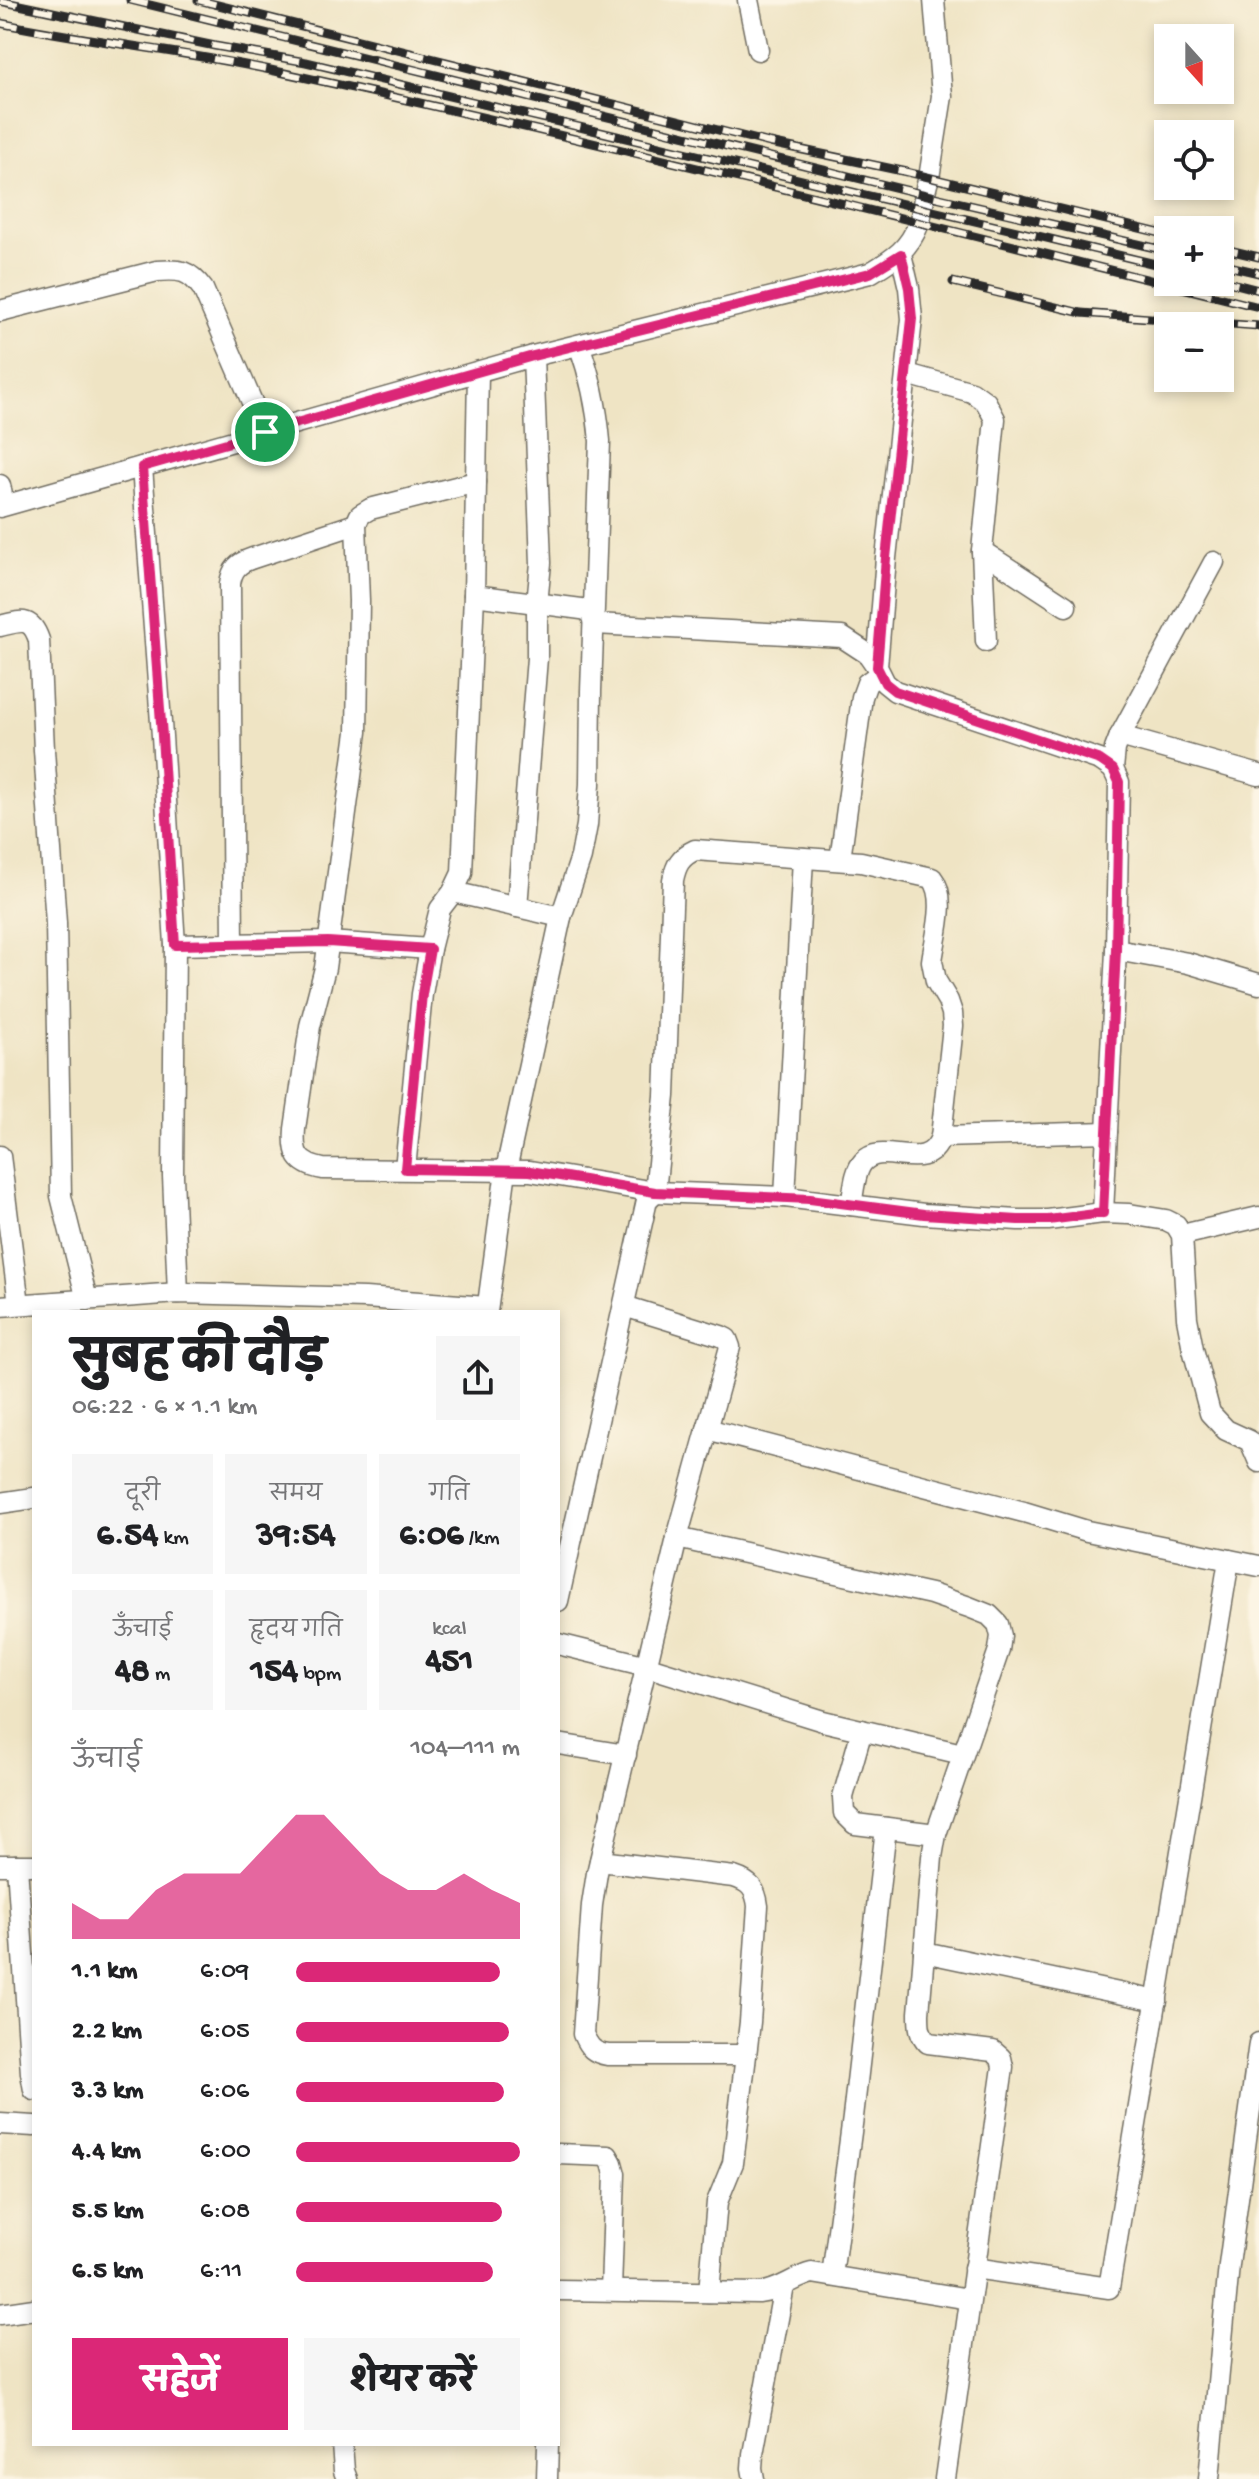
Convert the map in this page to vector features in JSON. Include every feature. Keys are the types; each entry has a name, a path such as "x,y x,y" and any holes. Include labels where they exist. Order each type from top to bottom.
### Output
{"street":[{"path":"748,0 758,50"},
{"path":"1,499 142,467 533,356 870,273 901,254 919,223 942,96 934,0"},
{"path":"840,860 862,697 867,683 878,671 886,558 912,319 901,254"},
{"path":"0,311 157,271 176,269 193,276 203,289 265,432"},
{"path":"0,1156 10,1305 178,1293 236,1304 487,1310 506,1170 561,917 581,857 587,825 600,441 594,397 579,345"},
{"path":"517,907 537,658 541,563 533,356"},
{"path":"405,1169 422,994 430,949 440,909 462,873 474,595 478,372"},
{"path":"907,374 972,392 986,402 995,419 982,551 986,641"},
{"path":"142,467 175,945 173,1176 178,1293"},
{"path":"476,482 370,509 360,515 356,524 359,601 357,732 325,968 310,1026 294,1146 298,1158 309,1166 323,1169 530,1171 655,1192 785,1197 924,1214 1048,1220 1103,1213 1166,1220 1176,1225 1182,1235 1187,1318 1210,1413 1226,1430 1250,1441 1259,1462"},
{"path":"233,943 232,571 242,562 356,524"},
{"path":"982,551 1066,606"},
{"path":"1103,1213 1116,950 1119,782 1113,769 1115,749 1214,562"},
{"path":"474,595 589,610 595,624"},
{"path":"0,626 29,622 39,640 56,923 61,1196 87,1300"},
{"path":"595,624 842,637 868,654 895,691 1100,760 1113,769"},
{"path":"1120,736 1259,775"},
{"path":"560,1592 647,1200 655,1192 665,1096 673,880 678,862 685,854 695,850 861,862 932,878 939,887 941,897 933,971 948,1001 953,1026 941,1137 937,1148 928,1154 875,1154 865,1159 858,1169 851,1205"},
{"path":"785,1197 803,858"},
{"path":"453,892 561,917"},
{"path":"175,945 328,942 430,949"},
{"path":"1116,950 1188,963 1259,984"},
{"path":"941,1137 1107,1132"},
{"path":"1182,1235 1259,1217"},
{"path":"624,1306 727,1339 730,1347 677,1538 600,1861 592,1905 583,2034 595,2053 608,2055 745,2055"},
{"path":"707,1429 1087,1531 1259,1566"},
{"path":"0,1503 32,1498"},
{"path":"677,1538 931,1594 989,1615 998,1624 1001,1636 999,1650 936,1834 919,2028 928,2043 993,2051 1001,2058 1003,2067 945,2479"},
{"path":"974,2268 1109,2288 1229,1560"},
{"path":"560,1644 647,1666 823,1721 962,1754"},
{"path":"862,1730 843,1797 844,1813 855,1824 936,1834"},
{"path":"560,1744 626,1755"},
{"path":"832,2276 886,1828"},
{"path":"600,1861 734,1877 747,1881 757,1893 750,2022 733,2163 717,2202 714,2219 709,2292"},
{"path":"17,1865 31,2043"},
{"path":"924,1952 1157,2001"},
{"path":"1209,2479 1229,2265 1259,2043"},
{"path":"0,2124 32,2126"},
{"path":"560,2154 597,2154 608,2156 612,2163 615,2174 611,2290"},
{"path":"560,2290 759,2293 773,2292 800,2276 812,2273 969,2299"},
{"path":"754,2479 753,2454 784,2286"},
{"path":"0,2314 32,2309"},
{"path":"342,2446 347,2479"},
{"path":"547,2479 548,2446"}],"railway":[{"path":"130,0 1154,248"},
{"path":"198,0 770,143 907,172 1154,232"},
{"path":"0,1 306,62 1154,264"},
{"path":"0,23 241,64 399,98 768,185 1259,307"},
{"path":"1234,251 1259,257"},
{"path":"1234,267 1259,273"},
{"path":"953,282 1081,313 1259,326"},
{"path":"1234,284 1259,290"}],"route":[{"path":"901,254 912,319 877,667 885,683 895,691 1100,760 1113,769 1119,782 1116,950 1103,1213 1048,1220 1018,1220 924,1214 775,1196 655,1192 530,1171 405,1169 422,994 430,949 328,942 175,945 142,467 265,432 533,356 870,273 901,254"}]}
